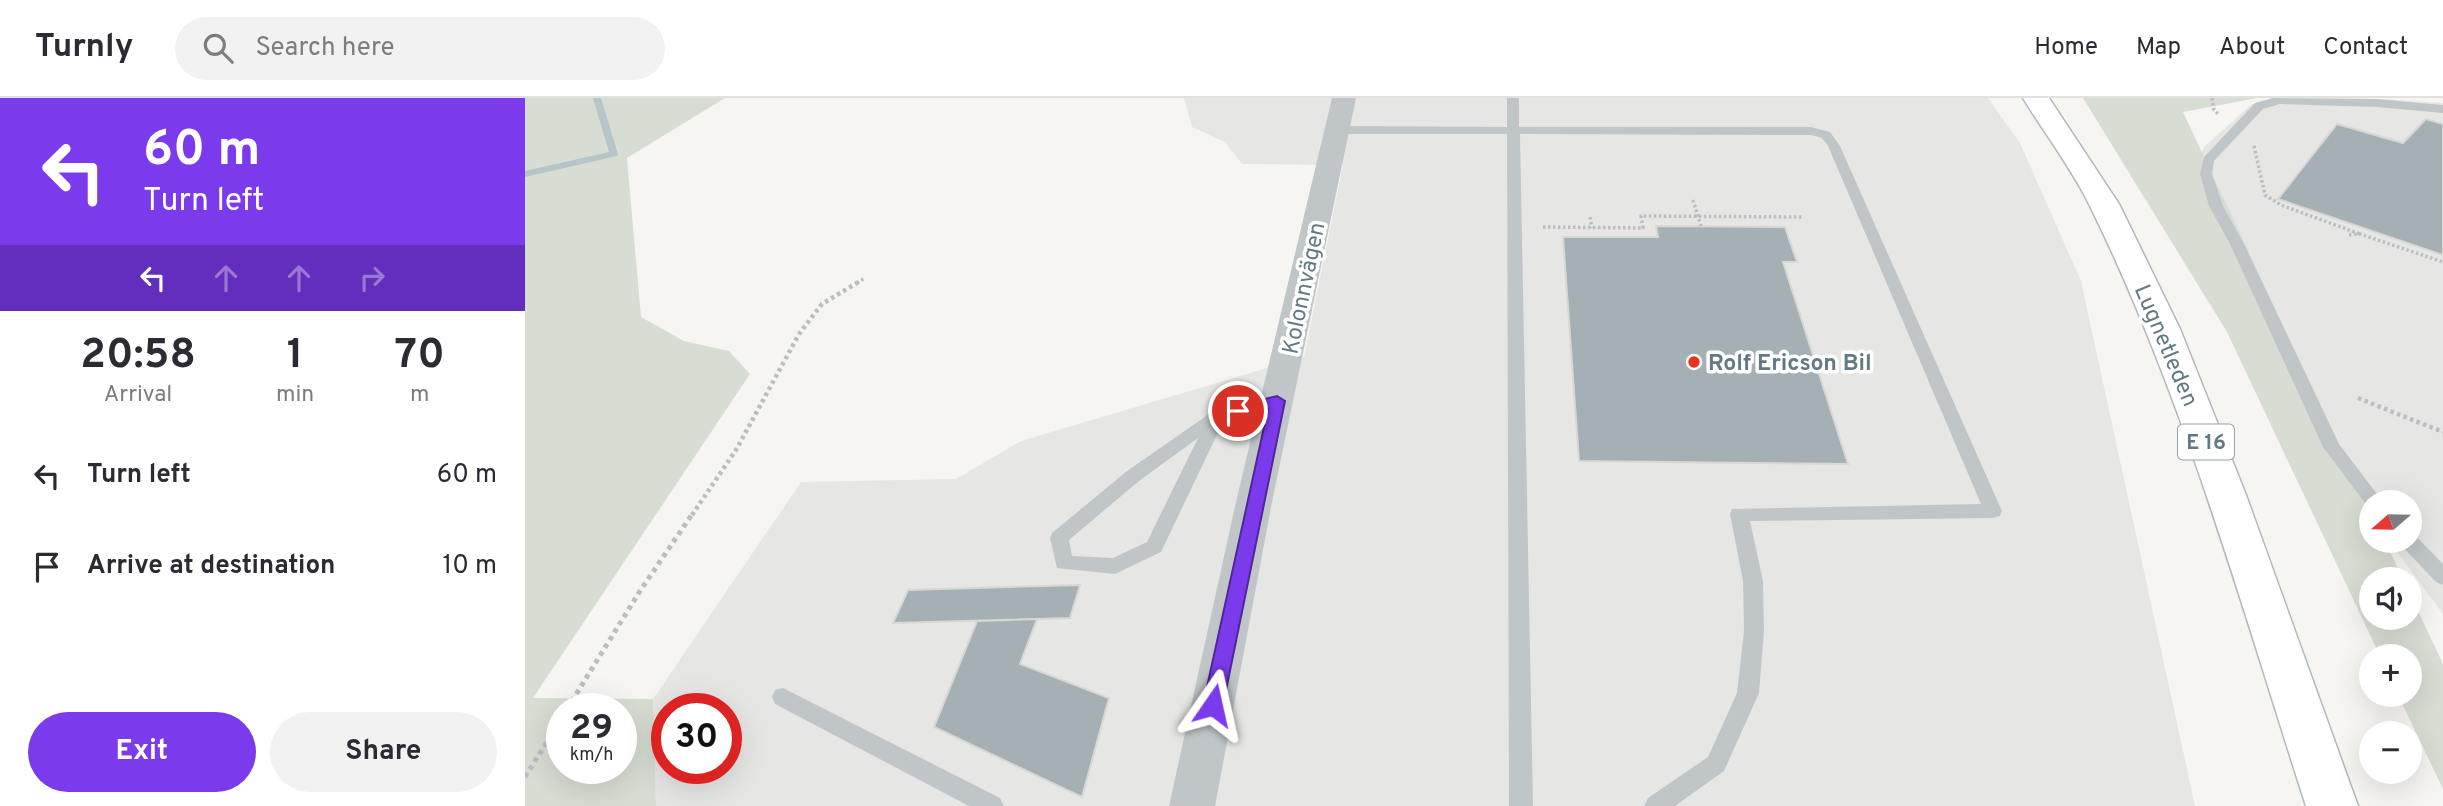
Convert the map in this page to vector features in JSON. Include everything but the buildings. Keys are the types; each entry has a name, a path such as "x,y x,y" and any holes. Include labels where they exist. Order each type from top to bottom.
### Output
{"highway":[{"name":"Lugnetleden","path":"2036,98 2104,204 2163,329 2226,495 2332,806"}],"street":[{"name":"Kolonnvägen","path":"1192,806 1340,114"}],"lane":[{"path":"1513,98 1521,806"},
{"path":"2365,490 2332,447 2237,244 2216,206 2206,174 2208,160 2259,106 2279,100 2364,102 2443,109"},
{"path":"1340,114 1514,129 1811,131 1826,135 1833,146 1993,511 1739,514 1753,580 1753,631 1748,693 1716,764 1656,806"},
{"path":"1218,416 1154,547 1115,566 1064,564 1059,538 1133,476 1218,416 1277,401"},
{"path":"2420,553 2443,577"},
{"path":"783,697 992,806"}],"path":[{"path":"2212,98 2214,110 2252,136 2265,195 2281,205 2443,262"},
{"path":"1693,200 1701,226"},
{"path":"1515,227 1643,228 1640,216 1804,217"},
{"path":"1590,217 1592,228"},
{"path":"2349,235 2360,234"},
{"path":"577,693 640,591 736,450 799,334 822,304 865,278"},
{"path":"2358,398 2443,432"},
{"path":"525,778 546,744"}],"shaded area":[{"path":"525,98 725,98 627,158 641,317 684,341 729,351 750,374 533,698 546,698 546,784 637,784 637,699 651,699 651,784 655,784 656,806 525,806"},
{"path":"1184,98 1988,98 2020,143 2081,281 2195,806 656,806 655,784 742,784 742,693 657,693 801,482 956,479 1021,441 1304,357 1343,165 1242,164 1225,142 1192,127"},
{"path":"2083,98 2257,98 2183,112 2361,490 2359,553 2391,553 2397,567 2359,567 2359,612 2227,332"},
{"path":"2276,98 2443,103 2443,614 2422,586 2422,567 2408,567 2398,553 2422,553 2422,490 2359,490 2359,494 2191,168 2205,146 2252,104"},
{"path":"2422,619 2443,664 2443,789 2422,745 2422,721 2410,721 2404,707 2422,707 2422,644 2374,644 2368,630 2422,630"}],"waterway":[{"path":"525,174 614,154 597,98"}],"place":[{"name":"Rolf Ericson Bil","path":"1694,362"}],"route":[{"path":"1213,705 1277,401 1238,411"}]}
